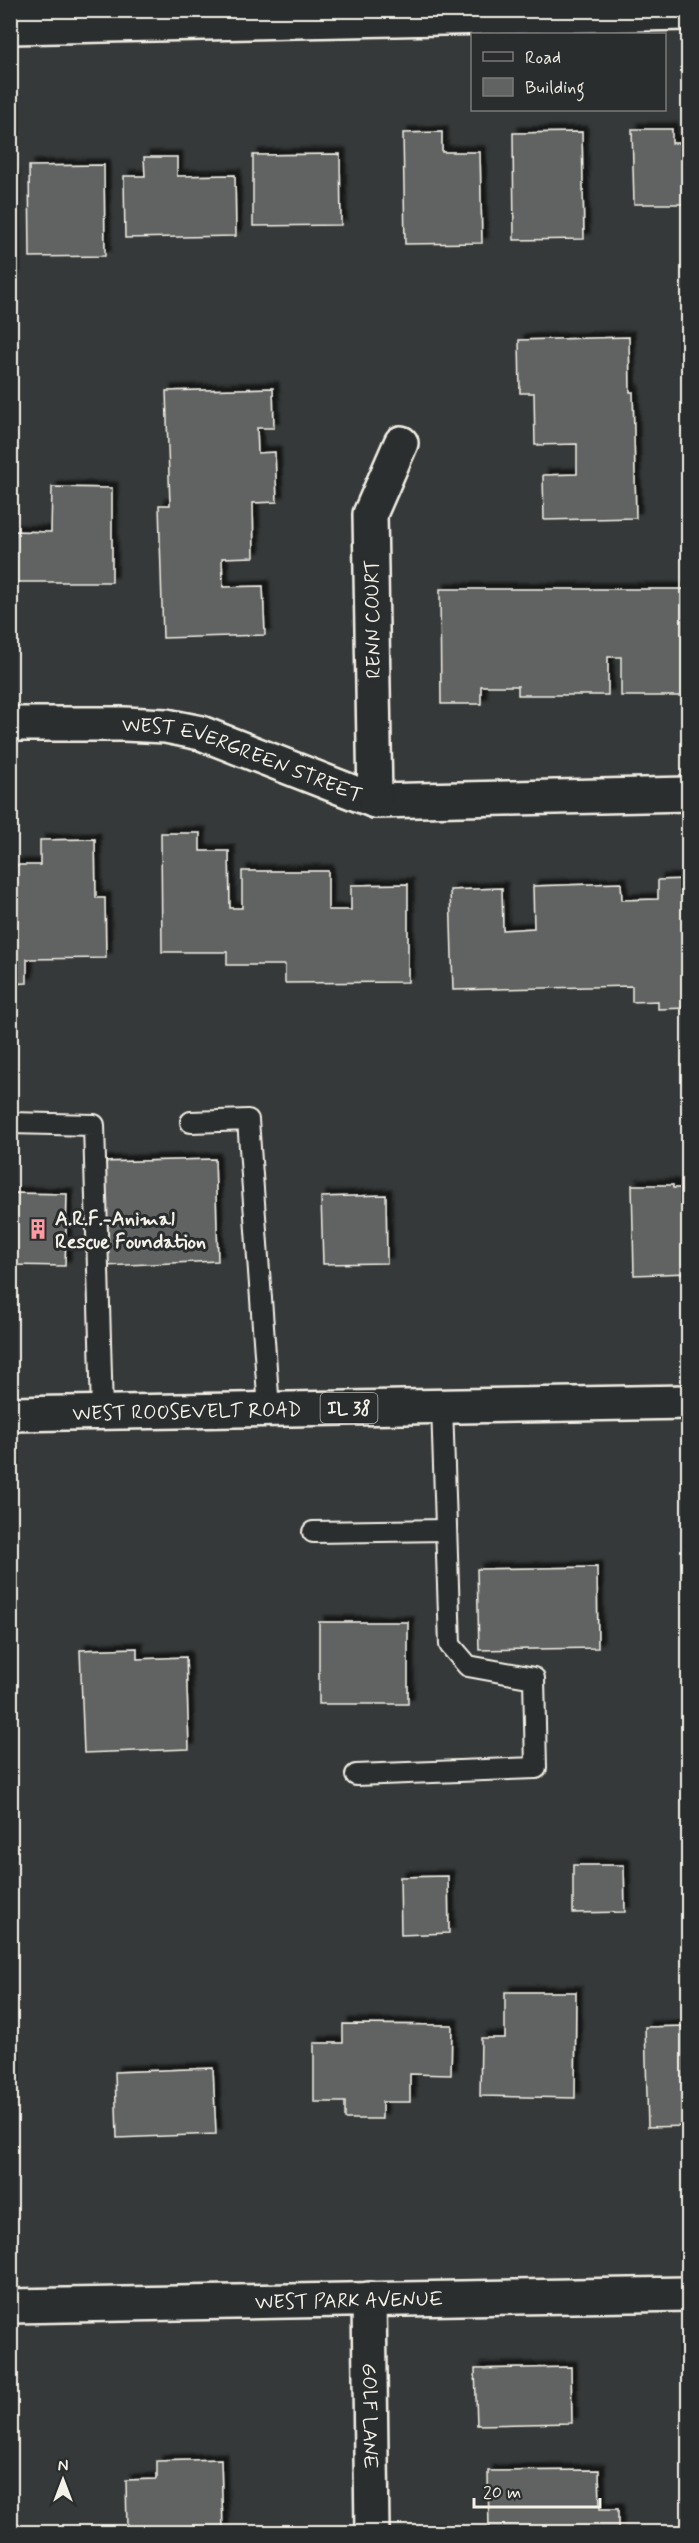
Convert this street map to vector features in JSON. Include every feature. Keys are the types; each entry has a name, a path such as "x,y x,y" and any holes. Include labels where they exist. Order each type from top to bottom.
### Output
{"street":[{"path":"10,27 688,13"},
{"name":"RENN COURT","path":"375,801 370,514 401,443"},
{"name":"WEST EVERGREEN STREET","path":"10,724 124,724 166,726 201,733 375,801 688,794"},
{"name":"WEST ROOSEVELT ROAD","path":"10,1414 688,1402"},
{"name":"WEST PARK AVENUE","path":"10,2306 688,2294"},
{"name":"GOLF LANE","path":"369,2298 372,2532"}],"lane":[{"path":"191,1122 248,1120 269,1409"},
{"path":"10,1124 94,1125 102,1412"},
{"path":"356,1775 536,1768 534,1678 468,1666 450,1645 442,1406"},
{"path":"313,1532 446,1530"}],"building":[{"path":"632,129 672,129 672,143 688,143 688,204 634,204"},
{"path":"442,132 442,152 480,152 482,243 405,244 403,133"},
{"path":"582,132 584,239 514,240 513,133"},
{"path":"340,154 341,225 253,226 253,155"},
{"path":"144,157 177,157 177,176 235,175 236,236 125,238 124,176 145,176"},
{"path":"104,165 105,256 30,257 29,166"},
{"path":"10,176 13,176 14,277 10,277"},
{"path":"629,337 630,392 633,392 636,518 544,520 543,475 577,474 577,444 535,445 534,393 520,393 519,340"},
{"path":"273,388 274,428 257,428 258,453 275,452 277,502 253,503 254,557 222,558 223,587 263,586 265,635 163,638 159,505 170,505 166,391"},
{"path":"52,487 112,488 112,582 10,582 10,531 51,532"},
{"path":"440,589 688,589 688,696 621,696 621,657 608,657 608,695 518,695 518,686 481,686 481,704 441,704"},
{"path":"161,833 200,833 200,851 229,851 230,908 242,908 242,871 328,871 328,910 351,910 351,885 408,884 408,982 285,983 285,965 227,965 227,952 162,952"},
{"path":"95,839 96,898 105,898 106,958 27,959 27,983 10,984 10,865 40,865 40,840"},
{"path":"688,879 688,1008 658,1009 658,1001 632,1002 632,986 453,990 450,890 502,888 503,930 534,928 533,886 621,883 622,900 658,899 658,880"},
{"path":"215,1159 218,1261 104,1266 101,1162"},
{"path":"632,1185 673,1185 673,1188 688,1188 688,1273 634,1275"},
{"name":"A.R.F.-Animal Rescue Foundation","path":"10,1193 67,1194 65,1266 10,1265"},
{"path":"386,1195 387,1263 323,1264 321,1197"},
{"path":"597,1567 598,1648 479,1650 477,1569"},
{"path":"319,1622 408,1622 408,1704 319,1704"},
{"path":"137,1648 137,1659 186,1657 189,1749 84,1753 80,1650"},
{"path":"573,1865 624,1865 625,1912 573,1913"},
{"path":"448,1876 449,1933 401,1935 400,1877"},
{"path":"505,1992 576,1992 575,2098 480,2096 481,2038 505,2038"},
{"path":"343,2024 452,2025 451,2075 410,2074 410,2102 382,2102 382,2119 345,2119 345,2102 314,2102 314,2043 343,2043"},
{"path":"688,2026 688,2126 648,2127 645,2027"},
{"path":"213,2068 216,2134 117,2138 115,2072"},
{"path":"571,2367 572,2423 477,2425 475,2369"},
{"path":"221,2459 223,2532 151,2532 151,2528 127,2529 126,2480 157,2479 157,2461"},
{"path":"599,2470 600,2509 618,2509 618,2532 489,2532 488,2471"}],"place":[{"name":"A.R.F.-Animal Rescue Foundation","path":"38,1229"}]}
